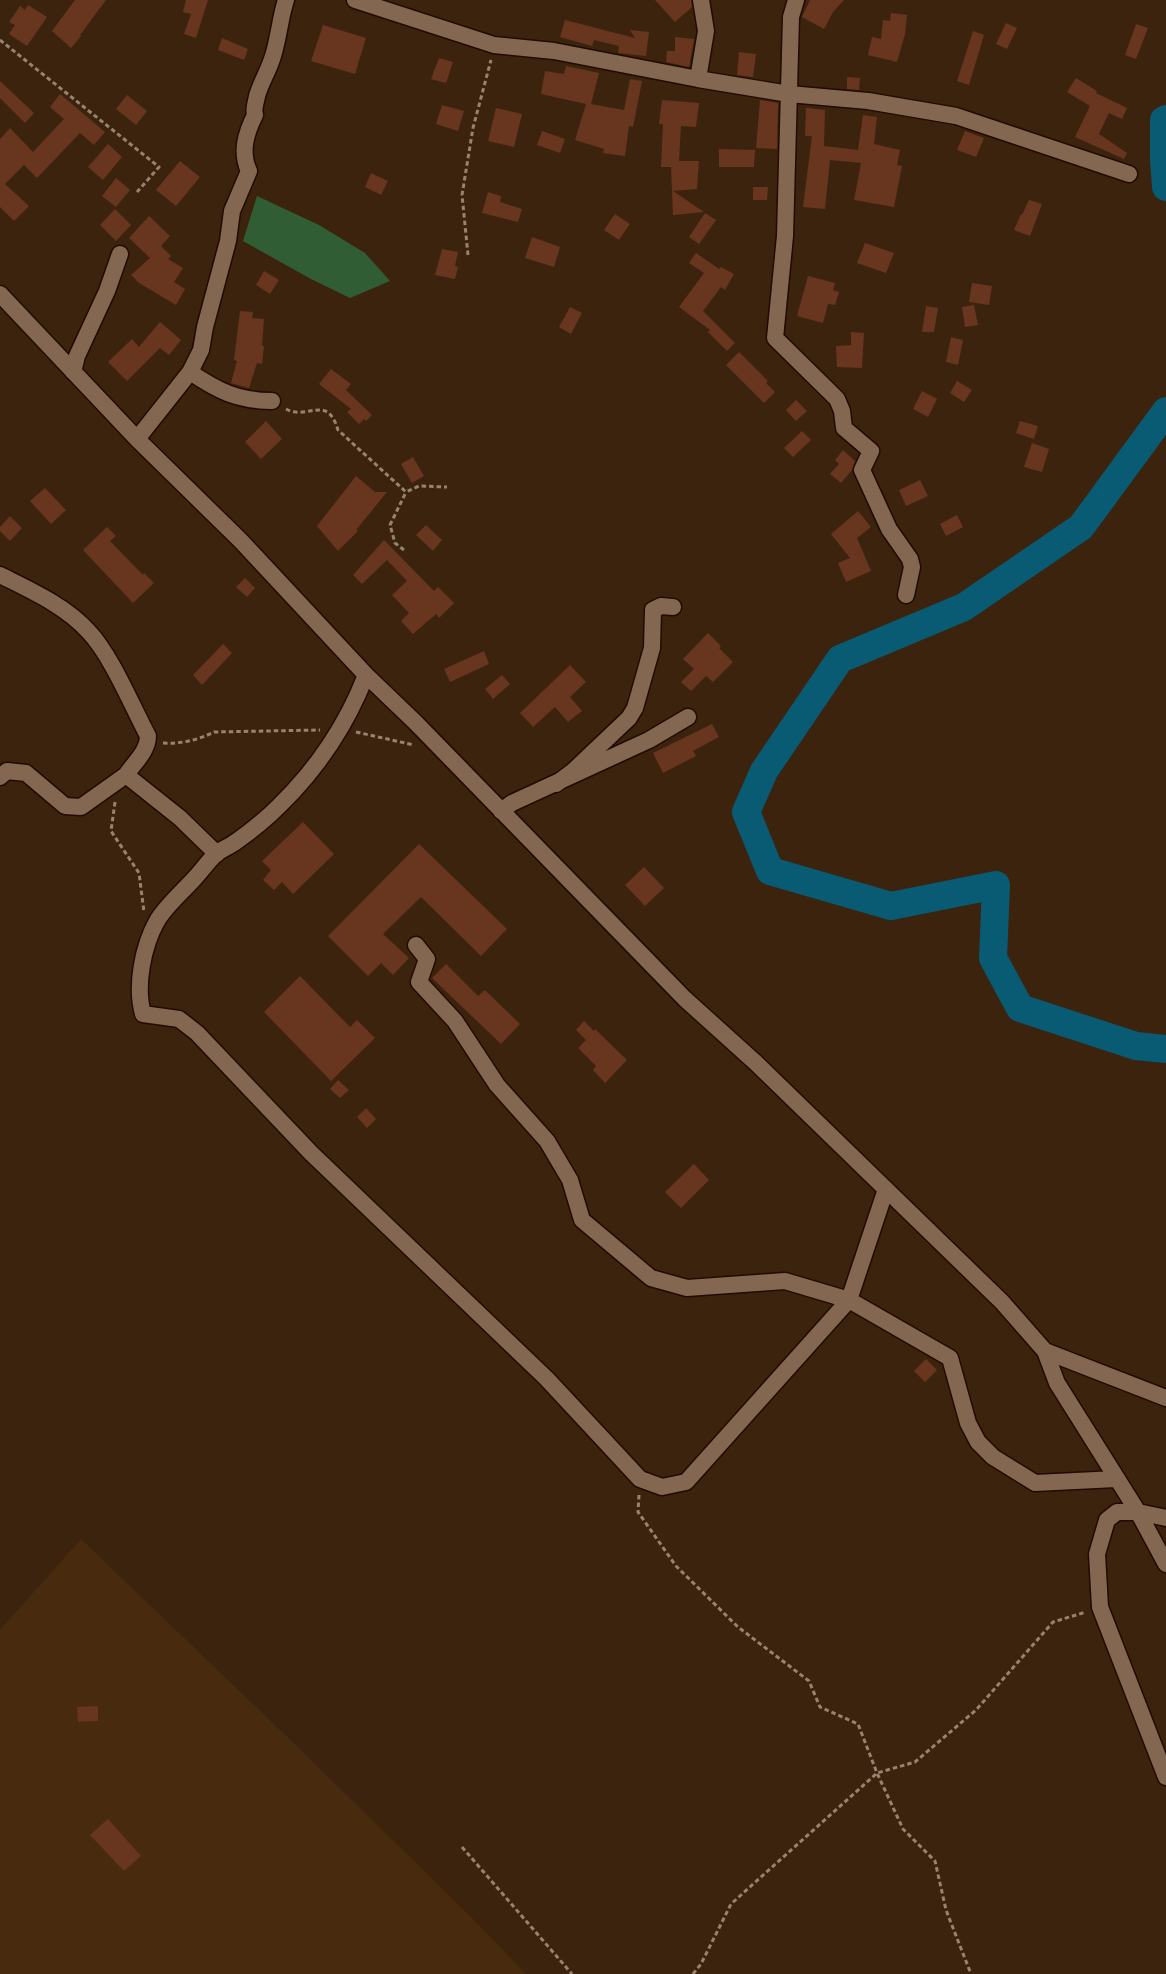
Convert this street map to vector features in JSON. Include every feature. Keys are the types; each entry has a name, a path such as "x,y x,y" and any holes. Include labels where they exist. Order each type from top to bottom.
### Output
{"street":[{"path":"137,439 190,372 201,350 228,241 232,211 249,171 244,162 243,150 255,115 254,109 260,87 278,41 281,16 286,0"},
{"path":"355,0 494,45 554,51 789,94 868,101 956,116 1129,174"},
{"path":"698,79 706,31 701,0"},
{"path":"795,0 791,17 784,236 775,338 837,399 843,411 844,428 872,451 862,470 889,529 910,559 912,567 906,595"},
{"path":"73,372 77,356 107,291 120,254"},
{"path":"0,294 137,439 242,541 366,675 685,999 756,1063 1002,1302 1045,1351 1057,1383 1138,1512 1166,1563"},
{"path":"190,372 214,389 245,399 272,401"},
{"path":"0,575 58,607 90,632 107,658 148,735 148,743 126,775 81,807 65,806 26,773 7,771 0,777"},
{"path":"556,784 572,772 629,718 635,708 652,648 653,610 661,606 673,607"},
{"path":"366,675 355,703 321,758 278,807 237,841 217,854 157,920 148,943 139,986 139,1001 143,1014 179,1019 197,1033 311,1153 547,1378 640,1479 662,1487 686,1482 849,1300 886,1189"},
{"path":"501,810 649,740 688,717"},
{"path":"629,718 649,740"},
{"path":"126,775 180,818 217,854"},
{"path":"416,945 428,959 419,982 455,1022 497,1085 548,1141 570,1180 582,1220 651,1278 687,1288 785,1281 849,1300 950,1358 968,1423 978,1442 993,1457 1035,1483 1116,1479"},
{"path":"1045,1351 1166,1398"},
{"path":"1166,1518 1138,1512 1117,1512 1107,1520 1096,1554 1101,1607 1166,1777"}],"path":[{"path":"0,40 159,167 137,192"},
{"path":"468,255 462,195 473,128 494,45"},
{"path":"323,410 329,411 335,418 338,430 406,492"},
{"path":"404,550 395,543 390,525 406,492 419,486 447,487"},
{"path":"148,743 174,744 200,739 214,732 339,730 442,751"},
{"path":"126,775 113,807 111,831 139,873 148,943"},
{"path":"640,1479 638,1512 676,1566 738,1627 808,1681 820,1707 858,1724 877,1773 903,1828 935,1861 946,1910 971,1974"},
{"path":"693,1974 701,1964 731,1904 877,1773 915,1762 976,1710 1053,1622 1101,1607"},
{"path":"462,1847 572,1974"}],"shaded area":[{"path":"81,1539 306,1755 526,1974 0,1974 0,1630"}],"green space":[{"path":"257,196 319,225 365,253 390,281 350,298 243,241"}],"building":[{"path":"75,0 106,0 71,48 52,31"},
{"path":"186,0 208,0 196,38 184,34 191,14 183,12"},
{"path":"655,0 691,0 692,7 675,22"},
{"path":"810,0 844,0 833,12 824,29 802,17"},
{"path":"28,5 47,17 27,46 9,34 15,25 9,22 20,6 25,10"},
{"path":"891,13 907,15 905,34 897,62 868,55 872,37 881,39 883,20 890,21"},
{"path":"565,20 635,38 630,30 649,32 646,56 618,53 619,46 594,40 592,46 560,37"},
{"path":"1006,23 1017,28 1007,49 996,44"},
{"path":"1136,24 1148,28 1136,59 1125,55"},
{"path":"323,25 366,38 355,74 311,61"},
{"path":"973,31 984,35 969,85 957,81"},
{"path":"675,37 694,39 689,67 666,62 667,51 675,51"},
{"path":"222,38 248,49 244,60 218,50"},
{"path":"739,52 756,54 753,77 737,75"},
{"path":"439,58 453,62 446,83 431,79"},
{"path":"566,66 599,73 591,104 624,110 630,79 642,81 633,127 629,126 625,156 603,153 604,149 575,140 586,104 541,94 545,71 564,74"},
{"path":"847,77 860,78 859,90 847,89"},
{"path":"1076,78 1097,91 1096,93 1127,108 1122,119 1109,113 1099,134 1127,153 1124,159 1075,137 1090,106 1067,92"},
{"path":"0,81 34,113 25,123 0,98"},
{"path":"60,94 105,132 94,145 80,133 37,178 24,165 5,184 29,206 14,221 0,207 0,139 10,128 33,152 64,119 50,107"},
{"path":"127,95 147,111 136,125 116,109"},
{"path":"662,100 699,103 696,127 681,126 679,161 699,161 697,189 673,191 704,212 673,215 671,167 661,167 663,124 659,124"},
{"path":"760,100 778,103 777,149 756,148"},
{"path":"442,105 464,111 458,131 436,124"},
{"path":"496,108 522,114 514,147 488,141"},
{"path":"806,108 825,110 824,146 858,150 863,115 877,117 874,144 900,150 897,165 902,166 894,207 854,200 861,163 830,160 825,209 803,207 812,136 805,136"},
{"path":"542,131 565,139 560,153 537,145"},
{"path":"965,131 984,138 976,157 957,150"},
{"path":"108,144 122,157 103,180 88,167"},
{"path":"719,149 755,150 754,167 719,167"},
{"path":"180,161 200,177 176,206 156,190"},
{"path":"371,173 388,181 381,195 365,187"},
{"path":"116,178 130,190 116,207 102,196"},
{"path":"753,187 768,187 767,200 753,200"},
{"path":"488,192 501,196 500,202 522,209 518,222 482,213"},
{"path":"1029,200 1042,204 1030,236 1014,230"},
{"path":"115,209 131,225 116,241 100,225"},
{"path":"705,213 716,220 699,244 689,237"},
{"path":"615,214 630,224 619,240 604,230"},
{"path":"149,216 170,236 161,246 171,256 168,259 183,268 174,282 185,289 176,305 139,283 131,275 150,258 129,238"},
{"path":"532,237 560,247 554,267 525,258"},
{"path":"865,243 894,253 886,273 857,263"},
{"path":"442,249 458,252 455,279 435,275"},
{"path":"696,253 719,269 721,267 734,274 725,290 721,287 703,311 735,343 727,351 708,332 710,330 679,307 704,273 689,263"},
{"path":"264,271 279,280 270,294 256,285"},
{"path":"808,276 835,283 833,290 839,292 835,305 828,304 823,323 797,316"},
{"path":"972,283 992,286 989,305 969,302"},
{"path":"974,305 978,325 965,327 962,307"},
{"path":"926,306 938,308 934,332 922,332"},
{"path":"570,307 582,313 571,334 559,327"},
{"path":"240,311 253,312 252,318 264,319 262,364 257,363 249,388 231,383 237,361 234,360"},
{"path":"160,322 181,340 169,355 160,348 127,381 108,362 132,339 139,347"},
{"path":"851,332 864,333 862,368 837,367 836,346 851,345"},
{"path":"951,337 963,340 958,365 946,362"},
{"path":"739,352 768,381 766,383 775,392 764,403 726,365"},
{"path":"331,369 351,384 346,390 372,415 366,421 364,419 359,424 347,412 351,409 319,384"},
{"path":"957,381 972,390 964,402 950,393"},
{"path":"922,391 937,399 928,417 913,409"},
{"path":"796,400 807,411 796,421 786,410"},
{"path":"266,421 282,439 261,459 245,442"},
{"path":"1020,421 1038,426 1034,439 1016,433"},
{"path":"802,431 811,440 793,457 784,448"},
{"path":"1032,443 1049,449 1042,472 1024,467"},
{"path":"843,450 855,461 852,470 841,483 830,474 839,464 835,460"},
{"path":"413,457 424,476 412,483 401,464"},
{"path":"356,476 375,492 387,492 356,530 358,531 338,551 317,526"},
{"path":"920,480 928,496 906,506 899,490"},
{"path":"45,488 66,510 51,524 30,501"},
{"path":"858,511 871,527 857,538 871,571 846,582 838,563 850,558 831,534"},
{"path":"957,515 963,527 946,536 940,524"},
{"path":"10,516 22,528 10,541 0,531 0,527"},
{"path":"426,525 442,540 433,551 416,535"},
{"path":"107,527 116,536 110,541 143,575 144,573 154,583 133,603 83,550"},
{"path":"384,540 434,591 438,587 454,603 439,618 436,614 413,634 401,621 409,613 392,595 407,581 387,560 362,584 353,575"},
{"path":"245,578 255,588 247,597 236,587"},
{"path":"708,633 733,662 713,682 706,676 691,691 681,682 694,669 683,659"},
{"path":"223,644 232,653 202,685 193,675"},
{"path":"484,651 489,664 450,682 444,669"},
{"path":"570,665 586,682 570,697 582,711 568,722 555,707 533,727 520,713"},
{"path":"502,675 510,684 493,699 485,689"},
{"path":"712,724 719,737 693,751 696,756 663,773 653,753"},
{"path":"303,822 334,854 293,894 282,882 274,890 263,880 271,870 262,861"},
{"path":"419,844 507,929 481,956 421,897 383,934 409,958 393,975 381,963 368,976 328,936"},
{"path":"644,867 664,888 645,906 625,885"},
{"path":"446,964 478,996 485,990 520,1024 501,1044 432,978"},
{"path":"300,976 350,1027 357,1020 375,1038 331,1081 264,1012"},
{"path":"584,1021 627,1060 605,1083 593,1070 596,1066 578,1048 586,1040 576,1030"},
{"path":"338,1080 349,1090 340,1098 330,1089"},
{"path":"366,1108 376,1119 367,1128 357,1117"},
{"path":"694,1164 709,1180 681,1208 665,1192"},
{"path":"926,1359 937,1370 925,1382 914,1371"},
{"path":"98,1706 98,1721 78,1722 77,1707"},
{"path":"108,1819 141,1856 124,1871 90,1835"}],"waterway":[{"path":"1166,119 1164,120 1166,187"},
{"path":"1166,411 1081,527 964,607 840,659 764,771 746,812 770,871 891,906 996,885 993,958 1020,1008 1136,1046 1166,1049"}]}
